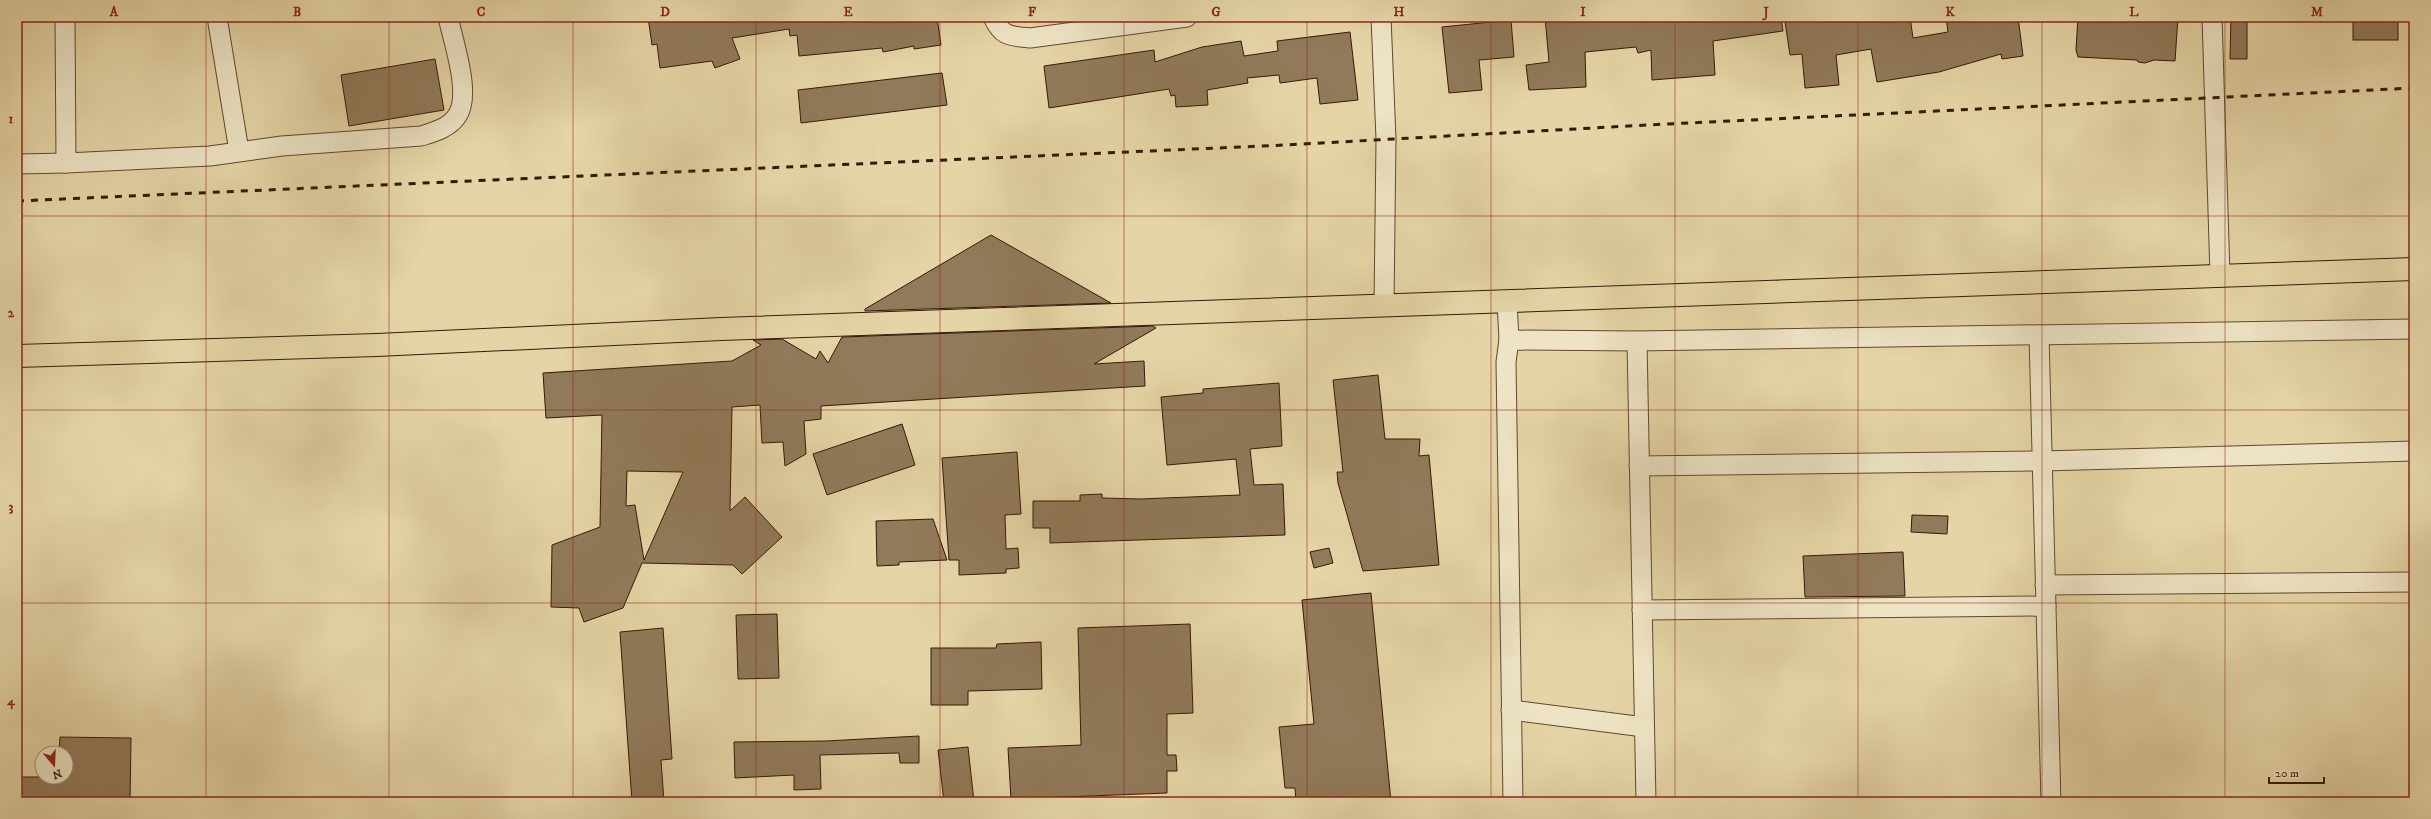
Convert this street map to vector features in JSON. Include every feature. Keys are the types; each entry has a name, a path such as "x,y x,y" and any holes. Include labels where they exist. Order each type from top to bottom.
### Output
{"main road":[{"path":"17,356 377,346 721,329 1384,304 2414,269"}],"street":[{"path":"65,17 66,163"},
{"path":"217,17 239,151"},
{"path":"17,164 210,156 239,151 421,136 436,132 450,124 458,115 463,102 461,77 448,17"},
{"path":"993,17 998,29 1010,36 1030,38 1187,17"},
{"path":"1382,17 1386,139 1384,304"},
{"path":"2212,17 2220,275"},
{"path":"1507,301 1509,340 1506,362 1513,802"},
{"path":"1509,340 1637,342 2414,329"},
{"path":"2038,335 2051,802"},
{"path":"1637,342 1646,802"},
{"path":"1639,466 2042,461 2414,450"},
{"path":"2045,585 2414,582"},
{"path":"1642,610 2046,606"},
{"path":"1511,710 1644,727"}],"building":[{"path":"648,17 937,17 941,45 914,49 914,46 883,52 882,48 799,56 797,35 790,36 789,29 732,38 740,59 715,68 712,61 660,68 657,44 652,45"},
{"path":"1545,17 1670,17 1670,19 1686,17 1781,17 1783,31 1713,41 1715,75 1652,80 1651,50 1638,53 1636,47 1585,52 1586,87 1529,90 1526,65 1549,62"},
{"path":"1813,17 1910,17 1913,38 1948,32 1946,17 2018,17 2023,56 2002,59 2001,54 1939,72 1877,82 1871,49 1836,55 1839,85 1805,88 1802,54 1790,55 1785,22"},
{"path":"2078,17 2178,17 2175,61 2154,60 2145,63 2138,62 2137,60 2078,57 2076,50"},
{"path":"2231,17 2247,17 2247,59 2230,59"},
{"path":"2353,17 2398,17 2398,40 2353,40"},
{"path":"1511,20 1514,57 1479,60 1482,90 1449,93 1442,27"},
{"path":"1350,32 1358,100 1320,104 1317,78 1280,83 1279,75 1247,78 1248,83 1207,90 1208,105 1176,107 1175,95 1171,96 1169,89 1049,108 1044,66 1154,50 1155,62 1202,47 1241,41 1244,56 1278,51 1277,41"},
{"path":"435,59 444,110 349,126 341,75"},
{"path":"942,73 947,105 801,123 798,90"},
{"path":"991,235 1111,303 865,311 865,309"},
{"path":"1153,326 1156,328 1094,364 1144,361 1145,386 821,406 821,419 804,421 806,454 785,466 783,442 762,443 760,405 732,407 730,511 745,497 782,537 742,574 733,565 642,563 623,608 584,622 579,608 551,607 552,545 600,527 602,415 546,418 543,373 732,361 761,345 753,340 782,339 816,359 820,351 828,363 842,337","holes":["627,471 683,472 644,560 635,505 626,506"]},
{"path":"1378,375 1385,439 1420,439 1419,456 1429,455 1439,565 1363,571 1338,483 1337,472 1343,472 1333,380"},
{"path":"1279,383 1282,446 1250,449 1254,485 1283,484 1285,535 1050,543 1050,528 1033,528 1033,501 1080,501 1080,495 1102,494 1102,498 1140,499 1240,495 1236,459 1167,465 1161,397 1203,393 1203,389"},
{"path":"902,424 915,465 827,495 813,454"},
{"path":"1017,452 1021,514 1005,515 1006,549 1018,548 1019,568 1006,569 1006,573 959,575 959,560 949,560 942,458"},
{"path":"1912,515 1948,516 1947,534 1911,532"},
{"path":"933,519 947,560 899,562 899,565 877,566 876,521"},
{"path":"1329,548 1333,563 1314,568 1310,552"},
{"path":"1903,552 1905,596 1805,597 1803,556"},
{"path":"1371,593 1391,802 1296,802 1295,788 1285,788 1279,727 1314,724 1302,600"},
{"path":"777,614 779,678 738,679 736,615"},
{"path":"1190,624 1193,713 1167,714 1167,755 1176,755 1177,771 1167,771 1167,793 1011,799 1008,748 1081,745 1078,628"},
{"path":"663,628 672,759 661,760 664,802 632,802 620,632"},
{"path":"1041,642 1042,689 968,691 968,705 931,705 931,648 996,648 997,644"},
{"path":"919,736 919,763 900,763 899,753 820,755 821,789 794,790 794,775 735,778 734,742 826,741"},
{"path":"60,737 131,738 130,802 17,802 17,777 34,777 34,785 74,785 74,745 60,745"},
{"path":"968,747 974,802 944,802 938,750"}],"railway":[{"path":"17,201 1285,145 1647,125 2414,88"}]}
